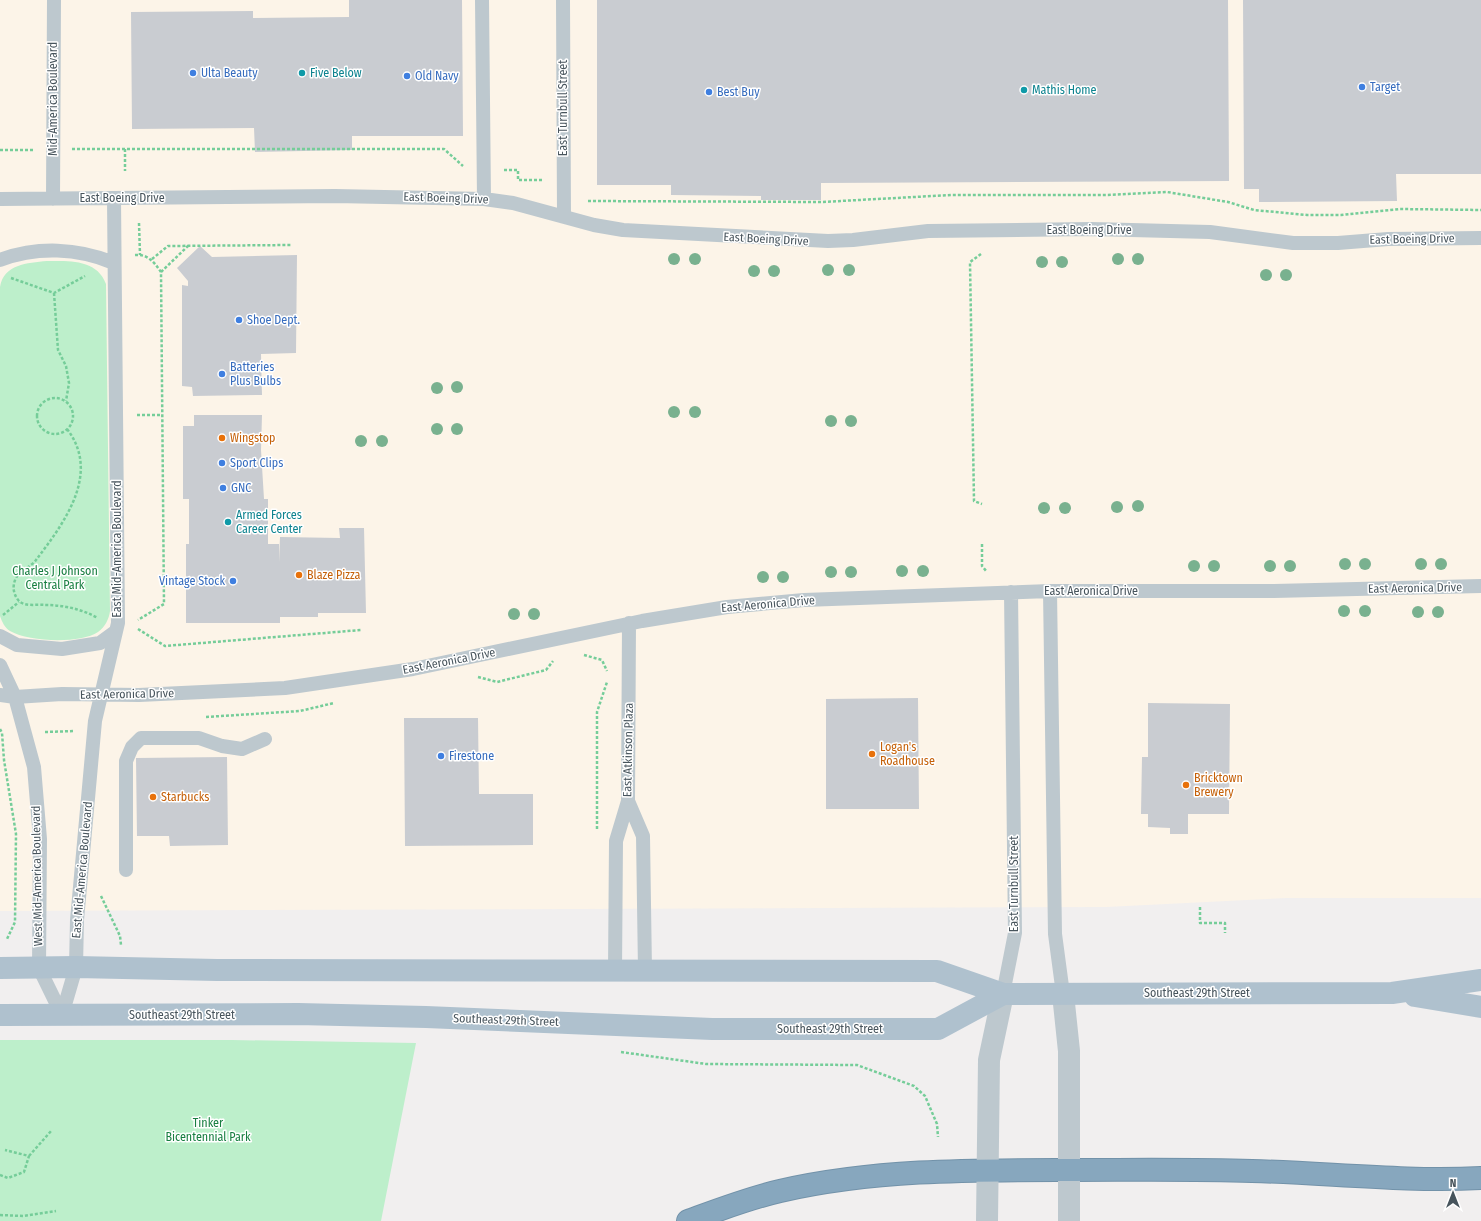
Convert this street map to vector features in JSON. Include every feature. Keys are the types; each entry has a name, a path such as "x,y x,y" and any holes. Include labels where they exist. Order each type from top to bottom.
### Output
{"highway":[{"path":"688,1221 718,1209 779,1191 836,1181 907,1173 987,1169 1251,1171 1437,1180 1481,1178"}],"main road":[{"name":"Southeast 29th Street","path":"0,968 76,967 123,970 937,971 1003,994 1392,993 1481,980"},
{"name":"Southeast 29th Street","path":"1392,993 1481,1007"},
{"name":"Southeast 29th Street","path":"0,1015 306,1014 449,1018 712,1029 938,1029 1003,994"}],"street":[{"name":"East Turnbull Street","path":"987,1221 989,1060 1003,994"},
{"path":"1062,994 1069,1051 1069,1221"}],"lane":[{"name":"Mid-America Boulevard","path":"53,199 54,0"},
{"path":"482,0 484,198"},
{"name":"East Turnbull Street","path":"563,0 564,216"},
{"name":"East Boeing Drive","path":"0,199 327,196 484,198 513,203 623,230 802,241 853,240 928,231 1091,229 1210,232 1293,243 1338,243 1388,238 1481,238"},
{"name":"East Mid-America Boulevard","path":"62,1015 76,967 77,920 95,730 118,615 114,198"},
{"path":"0,260 36,251 71,251 94,255 114,263"},
{"name":"East Aeronica Drive","path":"0,695 15,697 62,694 139,695 285,688 413,669 629,623 727,607 804,600 1050,590 1274,590 1481,586"},
{"path":"1050,590 1055,934 1062,994"},
{"name":"East Turnbull Street","path":"1003,994 1015,933 1011,592"},
{"name":"East Atkinson Plaza","path":"615,971 616,841 628,801 629,623"},
{"path":"0,636 17,645 62,649 100,643 115,632"},
{"name":"West Mid-America Boulevard","path":"0,666 15,697 26,732 34,767 40,839 38,968 62,1015"},
{"path":"126,870 126,761 132,747 141,738 199,738 222,746 242,749 265,739"},
{"path":"628,801 643,836 645,971"}],"path":[{"path":"125,149 125,171"},
{"path":"0,150 444,149 463,166"},
{"path":"503,170 518,170 518,180 542,180"},
{"path":"588,201 822,202 951,195 1108,195 1167,192 1228,202 1254,210 1307,215 1341,215 1400,209 1481,210"},
{"path":"139,223 140,255"},
{"path":"152,259 168,246 292,246"},
{"path":"161,272 188,246"},
{"path":"981,254 970,262 975,477 974,501 982,504"},
{"path":"131,624 164,604 161,272 152,259 140,255 134,255"},
{"path":"6,277 54,293 88,274"},
{"path":"54,293 58,350 66,366 70,383 66,402"},
{"path":"49,399 61,399 66,402 70,405 73,416 72,422 67,429 61,433 50,433 40,426 37,416 40,405 49,399"},
{"path":"135,415 162,415"},
{"path":"67,429 76,441 81,456 82,470 75,497 50,540 35,562 16,576 13,584 14,594 19,602 28,605 60,605 75,608 104,621"},
{"path":"982,544 982,566 988,572"},
{"path":"2,615 19,602"},
{"path":"137,628 165,646 362,630"},
{"path":"577,655 584,654 602,660 609,675 597,712 597,831"},
{"path":"475,676 497,682 546,670 555,658"},
{"path":"205,717 300,711 336,703"},
{"path":"0,729 2,733 4,760 16,834 15,922 7,939"},
{"path":"2,733 95,730"},
{"path":"102,889 101,896 120,936 123,970"},
{"path":"1200,907 1200,924 1225,923 1225,933"},
{"path":"613,1051 706,1064 857,1065 914,1086 925,1096 937,1124 938,1137"},
{"path":"0,1175 8,1178 24,1172 29,1156 52,1130"},
{"path":"5,1150 29,1156"},
{"path":"0,1215 23,1216 56,1211"}],"shaded area":[{"path":"0,0 1481,0 1481,898 1286,898 1106,907 0,911"}],"green space":[{"name":"Charles J Johnson Central Park","path":"47,261 73,262 89,266 102,276 106,284 110,611 106,623 98,632 90,636 67,640 41,639 18,635 7,628 0,616 0,287 2,279 11,269 24,264"},
{"name":"Tinker Bicentennial Park","path":"0,1040 232,1040 416,1043 381,1221 0,1221"}],"building":[{"path":"349,0 462,0 463,136 352,136 352,150 255,152 254,128 132,129 131,12 253,11 253,18 349,17"},
{"name":"Mathis Home","path":"597,0 1228,0 1229,181 821,183 821,200 761,200 761,196 671,195 671,185 597,185"},
{"name":"Target","path":"1243,0 1481,0 1481,174 1396,174 1397,201 1259,202 1259,189 1244,189"},
{"name":"Shoe Dept.","path":"200,246 212,257 297,255 296,353 261,354 262,395 193,396 192,387 182,386 182,285 188,286 188,281 177,268"},
{"path":"194,415 262,415 261,450 264,499 268,499 268,544 279,544 279,562 280,537 340,538 339,528 364,528 366,613 318,613 318,617 280,617 280,623 186,623 186,544 189,544 189,499 183,499 183,426 194,426"},
{"name":"Logan's Roadhouse","path":"918,698 919,809 826,809 826,699"},
{"name":"Bricktown Brewery","path":"1148,703 1230,704 1229,814 1188,814 1188,834 1170,834 1170,828 1148,827 1148,814 1141,814 1142,757 1148,757"},
{"name":"Firestone","path":"404,718 478,718 479,794 533,794 533,845 405,846"},
{"path":"227,757 228,845 170,846 169,836 137,836 136,758"}],"place":[{"name":"Ulta Beauty","path":"193,73"},
{"name":"Five Below","path":"302,73"},
{"name":"Old Navy","path":"407,76"},
{"name":"Target","path":"1362,87"},
{"name":"Mathis Home","path":"1024,90"},
{"name":"Best Buy","path":"709,92"},
{"name":"Shoe Dept.","path":"239,320"},
{"name":"Batteries Plus Bulbs","path":"222,374"},
{"name":"Wingstop","path":"222,438"},
{"name":"Sport Clips","path":"222,463"},
{"name":"GNC","path":"223,488"},
{"name":"Armed Forces Career Center","path":"228,522"},
{"name":"Blaze Pizza","path":"299,575"},
{"name":"Vintage Stock","path":"233,581"},
{"name":"Logan's Roadhouse","path":"872,754"},
{"name":"Firestone","path":"441,756"},
{"name":"Bricktown Brewery","path":"1186,785"},
{"name":"Starbucks","path":"153,797"}]}
